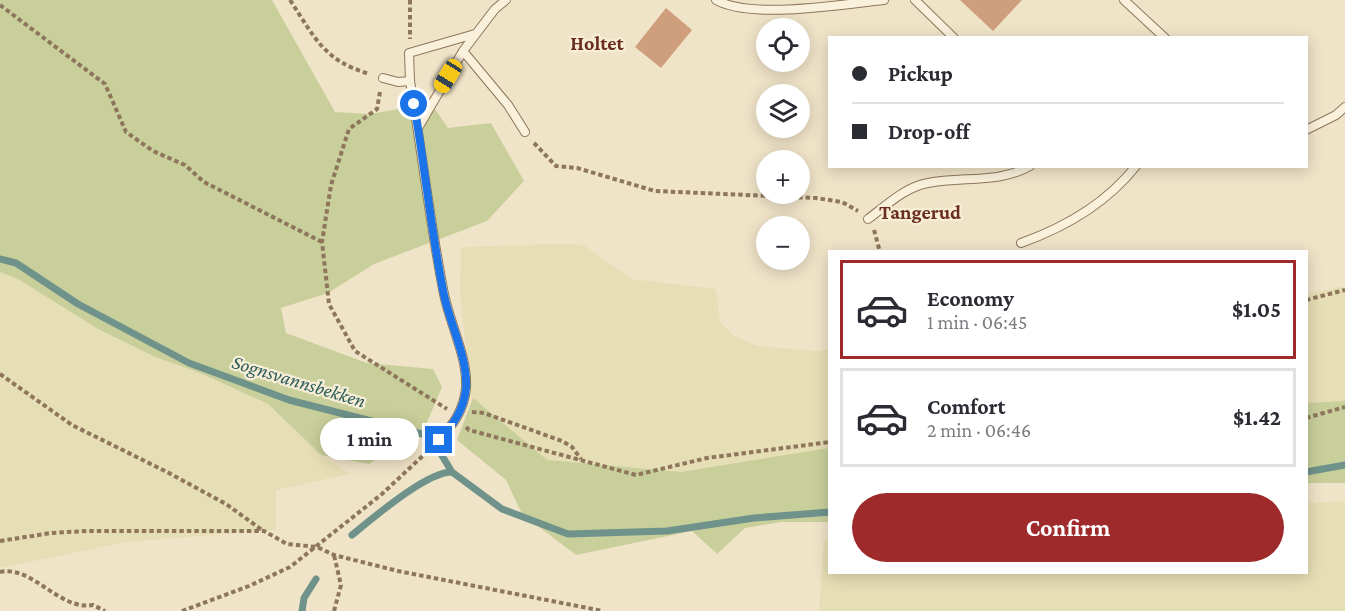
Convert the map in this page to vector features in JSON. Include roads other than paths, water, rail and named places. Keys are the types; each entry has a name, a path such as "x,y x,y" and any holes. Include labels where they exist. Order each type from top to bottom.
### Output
{"lane":[{"path":"418,128 463,51 506,0"},
{"path":"716,0 730,8 789,9 884,0"},
{"path":"915,0 952,36"},
{"path":"1124,0 1163,36"},
{"path":"439,440 457,418 466,388 464,369 444,294 410,81 409,53 475,34"},
{"path":"463,51 508,105 525,132"},
{"path":"383,78 398,82 410,81"},
{"path":"1308,129 1336,116 1345,107"},
{"path":"868,219 903,192 927,183 1000,178 1025,168"},
{"path":"1022,243 1071,222 1097,205 1134,168"}],"waterway":[{"name":"Sognsvannsbekken","path":"0,259 16,263 78,304 189,363 289,400 430,436 452,472 502,509 568,534 667,531 754,518 828,512"},
{"name":"Sognsvannsbekken","path":"1308,472 1345,465"},
{"path":"352,535 414,487 428,479 452,472"},
{"path":"302,611 304,598 316,579"}],"district":[{"name":"Holtet","path":"597,43"},
{"name":"Tangerud","path":"920,212"}]}
